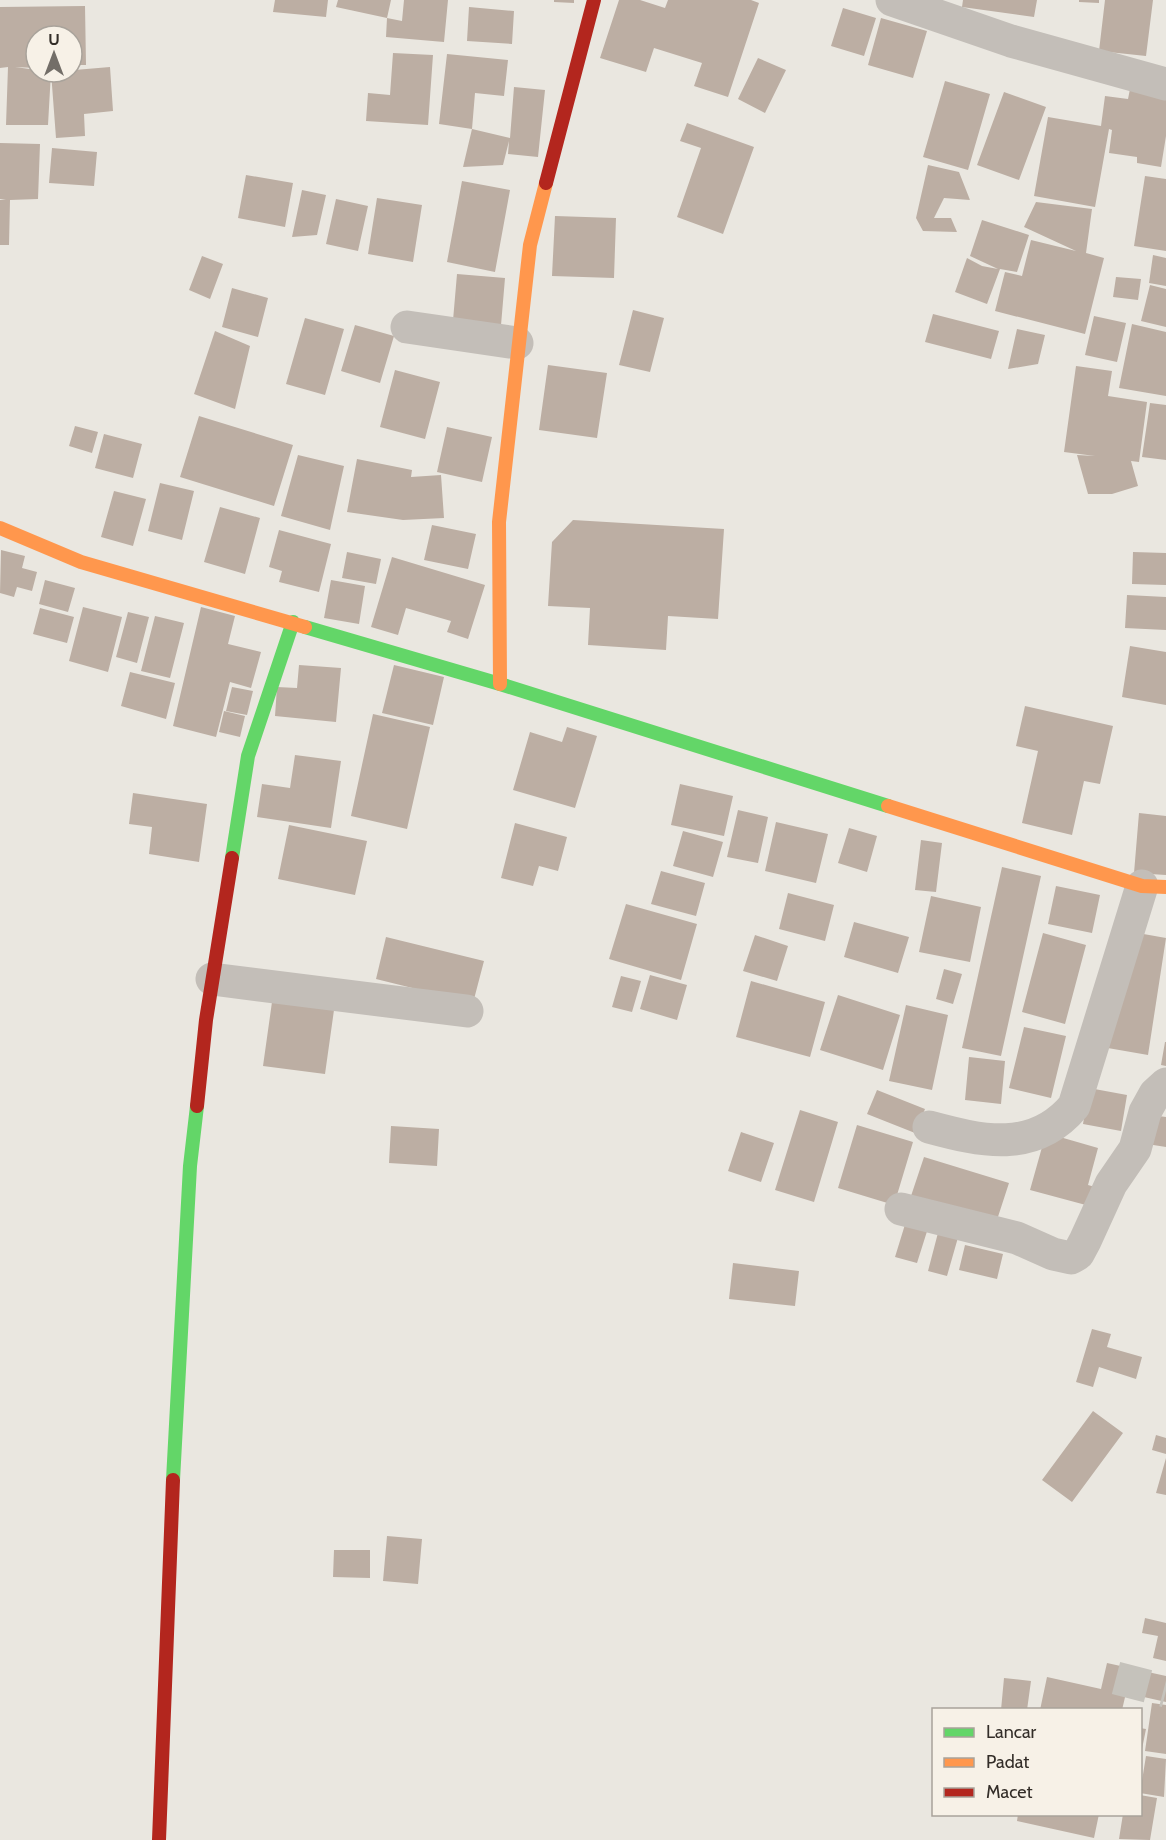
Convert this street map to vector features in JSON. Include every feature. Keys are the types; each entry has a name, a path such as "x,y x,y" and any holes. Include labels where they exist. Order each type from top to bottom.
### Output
{"street":[{"path":"500,684 499,522 517,343 530,245 594,0"},
{"path":"892,0 1011,41 1166,84"},
{"path":"407,327 517,343"},
{"path":"0,528 81,562 500,684 1154,886 1074,1106 1067,1114 1028,1137 1006,1141 977,1140 929,1127"},
{"path":"159,1840 177,1400 190,1178 212,979 248,756 293,622"},
{"path":"212,979 467,1011"},
{"path":"901,1209 1017,1238 1053,1254 1071,1258 1078,1254 1110,1184 1135,1149 1145,1112 1155,1094 1166,1084"}],"building":[{"path":"275,0 328,0 326,17 273,12"},
{"path":"338,0 391,0 387,18 336,7"},
{"path":"404,0 448,0 444,42 386,37 387,18 402,21"},
{"path":"554,0 574,0 574,3 554,2"},
{"path":"619,0 640,0 665,8 668,0 751,0 759,3 728,97 694,86 702,63 654,48 646,72 600,58"},
{"path":"963,0 1037,0 1034,17 962,7"},
{"path":"1079,0 1099,0 1099,3 1079,2"},
{"path":"1105,0 1153,0 1146,56 1099,51"},
{"path":"85,6 86,65 84,65 84,24 24,24 24,67 15,67 24,68 24,84 50,84 48,125 6,125 8,67 0,68 0,7"},
{"path":"469,7 514,11 512,44 467,41"},
{"path":"843,8 876,18 864,56 831,46"},
{"path":"881,18 927,31 913,78 868,65"},
{"path":"393,53 433,55 428,125 366,121 368,93 390,95"},
{"path":"447,54 508,60 504,96 475,93 472,129 439,124"},
{"path":"758,58 786,70 765,113 738,99"},
{"path":"110,67 113,111 84,114 85,136 56,138 52,84 84,84 84,69"},
{"path":"945,81 990,94 968,170 923,157"},
{"path":"514,87 545,90 538,157 508,154 509,141 503,165 463,167 472,129 510,138"},
{"path":"1130,89 1166,94 1166,136 1161,167 1137,163 1137,157 1109,153 1112,130 1109,129 1095,207 1034,196 1048,117 1101,126 1105,96 1128,99"},
{"path":"1004,92 1046,107 1019,180 977,165"},
{"path":"687,123 754,147 723,234 677,217 701,148 680,141"},
{"path":"0,143 40,144 38,199 10,200 9,245 0,245 0,200 6,200 0,199"},
{"path":"52,148 97,152 94,186 49,183"},
{"path":"928,165 959,172 970,200 944,198 934,218 951,218 957,232 923,231 916,218"},
{"path":"246,175 293,183 285,227 238,218"},
{"path":"1145,176 1166,179 1166,251 1134,246"},
{"path":"462,181 510,190 495,272 447,262"},
{"path":"302,190 326,195 317,235 292,237"},
{"path":"377,198 422,205 413,262 368,254"},
{"path":"336,199 368,206 358,251 326,244"},
{"path":"1036,202 1092,209 1086,253 1104,258 1085,334 995,311 1005,272 1022,276 1031,240 1076,251 1024,227"},
{"path":"555,216 616,218 614,278 552,276"},
{"path":"982,220 1029,235 1017,272 1000,269 987,304 955,292 967,258 982,266 998,269 970,256"},
{"path":"1153,255 1166,258 1166,286 1149,283"},
{"path":"202,256 223,264 210,299 189,290"},
{"path":"457,274 505,278 500,337 452,332"},
{"path":"1116,277 1141,279 1138,300 1113,297"},
{"path":"1150,285 1166,289 1166,327 1141,321"},
{"path":"232,288 268,298 258,337 222,327"},
{"path":"633,310 664,318 650,372 619,365"},
{"path":"933,314 999,331 991,359 925,342"},
{"path":"1094,316 1126,323 1117,362 1085,355"},
{"path":"305,318 344,329 325,395 286,384"},
{"path":"1132,324 1166,332 1166,396 1119,388"},
{"path":"355,325 394,336 380,383 341,371"},
{"path":"1017,329 1045,335 1038,364 1008,369"},
{"path":"215,331 250,346 235,409 194,394"},
{"path":"548,365 607,373 597,438 539,430"},
{"path":"1076,366 1112,371 1108,396 1147,402 1139,462 1131,461 1138,486 1112,494 1088,494 1077,455 1095,456 1064,452"},
{"path":"395,370 440,382 425,439 380,427"},
{"path":"1150,403 1166,405 1166,460 1142,457"},
{"path":"199,416 293,445 274,506 180,477"},
{"path":"75,426 98,432 92,453 69,446"},
{"path":"447,427 492,437 482,482 437,472"},
{"path":"104,434 142,444 133,478 95,468"},
{"path":"298,455 344,466 330,530 281,516"},
{"path":"357,459 412,470 411,477 441,475 444,518 403,520 347,512"},
{"path":"160,483 194,491 182,540 148,531"},
{"path":"114,491 146,499 133,546 101,537"},
{"path":"220,507 260,518 245,574 204,562"},
{"path":"573,520 724,529 718,619 668,616 666,650 588,645 590,608 548,606 552,542"},
{"path":"432,525 476,534 468,569 424,560"},
{"path":"279,530 331,544 319,592 279,582 282,571 269,567"},
{"path":"1,550 25,556 22,568 37,572 32,591 17,587 14,597 0,593"},
{"path":"347,552 381,559 376,584 342,578"},
{"path":"1133,552 1166,553 1166,585 1132,584"},
{"path":"392,557 485,585 468,639 447,632 451,621 406,608 398,635 371,627"},
{"path":"45,580 75,588 68,612 39,604"},
{"path":"331,580 365,586 359,624 324,618"},
{"path":"1127,595 1166,597 1166,630 1125,628"},
{"path":"83,607 122,617 108,672 69,661"},
{"path":"201,607 235,616 228,644 261,652 251,688 230,682 216,737 173,726"},
{"path":"40,608 74,617 67,643 33,634"},
{"path":"128,612 149,617 137,663 116,657"},
{"path":"155,616 184,623 170,678 141,671"},
{"path":"1130,646 1166,652 1166,705 1122,697"},
{"path":"299,665 341,668 336,722 275,716 277,687 297,688"},
{"path":"394,665 444,677 433,725 382,713"},
{"path":"130,672 175,683 166,719 121,706"},
{"path":"232,687 253,691 247,715 226,711"},
{"path":"1025,706 1113,726 1100,784 1084,781 1072,835 1022,823 1038,751 1016,746"},
{"path":"224,711 245,716 240,737 219,732"},
{"path":"373,714 430,727 407,829 351,816"},
{"path":"567,727 597,736 575,808 513,790 530,732 562,742"},
{"path":"295,755 341,761 331,828 257,817 262,784 290,788"},
{"path":"680,784 733,796 724,836 671,825"},
{"path":"133,793 207,804 199,862 149,854 152,827 129,824"},
{"path":"738,810 768,817 758,863 727,857"},
{"path":"1139,813 1166,816 1166,875 1134,873"},
{"path":"776,822 828,834 816,883 765,871"},
{"path":"515,823 567,837 558,871 539,866 533,886 501,878"},
{"path":"289,825 367,841 355,895 278,879"},
{"path":"849,828 877,836 867,872 838,863"},
{"path":"683,831 723,842 713,877 673,866"},
{"path":"921,840 942,843 936,892 915,890"},
{"path":"1002,867 1041,876 1001,1056 962,1048"},
{"path":"661,871 705,883 696,916 651,904"},
{"path":"1056,886 1100,895 1092,933 1048,924"},
{"path":"788,893 834,905 825,941 779,929"},
{"path":"931,896 981,907 970,962 919,952"},
{"path":"626,904 697,924 681,980 609,959"},
{"path":"854,922 909,937 898,973 844,957"},
{"path":"1121,930 1166,938 1148,1055 1102,1047"},
{"path":"1043,933 1086,945 1065,1024 1022,1012"},
{"path":"755,935 788,946 777,981 743,971"},
{"path":"386,937 484,961 473,1003 376,979"},
{"path":"944,969 962,974 953,1004 936,999"},
{"path":"650,975 687,985 677,1020 640,1009"},
{"path":"621,976 641,981 632,1012 612,1007"},
{"path":"751,981 825,1002 810,1057 736,1037"},
{"path":"838,995 900,1015 883,1070 820,1050"},
{"path":"272,1002 334,1010 325,1074 263,1066"},
{"path":"906,1005 948,1015 932,1090 889,1081"},
{"path":"1024,1027 1066,1036 1051,1098 1009,1088"},
{"path":"1166,1042 1166,1066 1161,1065"},
{"path":"969,1057 1005,1061 1001,1104 965,1100"},
{"path":"1089,1088 1127,1095 1121,1131 1083,1124"},
{"path":"877,1090 925,1109 915,1133 867,1114"},
{"path":"800,1110 838,1122 814,1202 775,1190"},
{"path":"1151,1115 1166,1117 1166,1147 1147,1144"},
{"path":"857,1125 913,1142 894,1205 838,1188"},
{"path":"391,1126 439,1129 437,1166 389,1163"},
{"path":"741,1132 774,1143 761,1182 728,1171"},
{"path":"1046,1133 1098,1148 1088,1185 1102,1189 1097,1208 1030,1190"},
{"path":"924,1157 1009,1183 994,1229 909,1202"},
{"path":"907,1218 929,1225 917,1263 895,1257"},
{"path":"939,1229 959,1234 947,1276 928,1271"},
{"path":"965,1245 1003,1254 997,1279 959,1270"},
{"path":"733,1263 799,1271 795,1306 729,1299"},
{"path":"1092,1329 1111,1334 1107,1347 1142,1357 1136,1379 1099,1367 1093,1387 1076,1382"},
{"path":"1093,1411 1123,1433 1072,1502 1042,1480"},
{"path":"1156,1435 1166,1438 1166,1454 1152,1450"},
{"path":"1166,1458 1166,1495 1156,1493"},
{"path":"387,1536 422,1539 418,1584 383,1581"},
{"path":"334,1550 370,1550 370,1578 333,1577"},
{"path":"1145,1618 1166,1623 1166,1661 1153,1658 1158,1636 1142,1633"},
{"path":"1107,1663 1166,1676 1166,1702 1126,1693 1122,1708 1040,1708 1047,1677 1101,1689"},
{"path":"1004,1678 1031,1681 1027,1708 1001,1708"},
{"path":"1152,1703 1166,1705 1166,1754 1145,1751"},
{"path":"1142,1728 1146,1729 1142,1749"},
{"path":"1146,1756 1166,1759 1164,1797 1142,1793"},
{"path":"1142,1795 1157,1798 1150,1840 1119,1839 1123,1816 1142,1816"},
{"path":"1018,1816 1099,1816 1094,1838 1017,1821"}],"tunnel":[{"path":"1116,1678 1166,1691"}],"traffic: fast":[{"path":"232,858 248,756 293,622"},
{"path":"305,627 500,684 888,806"},
{"path":"173,1480 190,1166 197,1106"}],"traffic: slow":[{"path":"500,684 499,522 530,245 546,183"},
{"path":"0,528 81,562 305,627"},
{"path":"888,806 1142,886 1166,887"}],"traffic: jam":[{"path":"546,183 594,0"},
{"path":"197,1106 206,1020 232,858"},
{"path":"159,1840 173,1480"}]}
